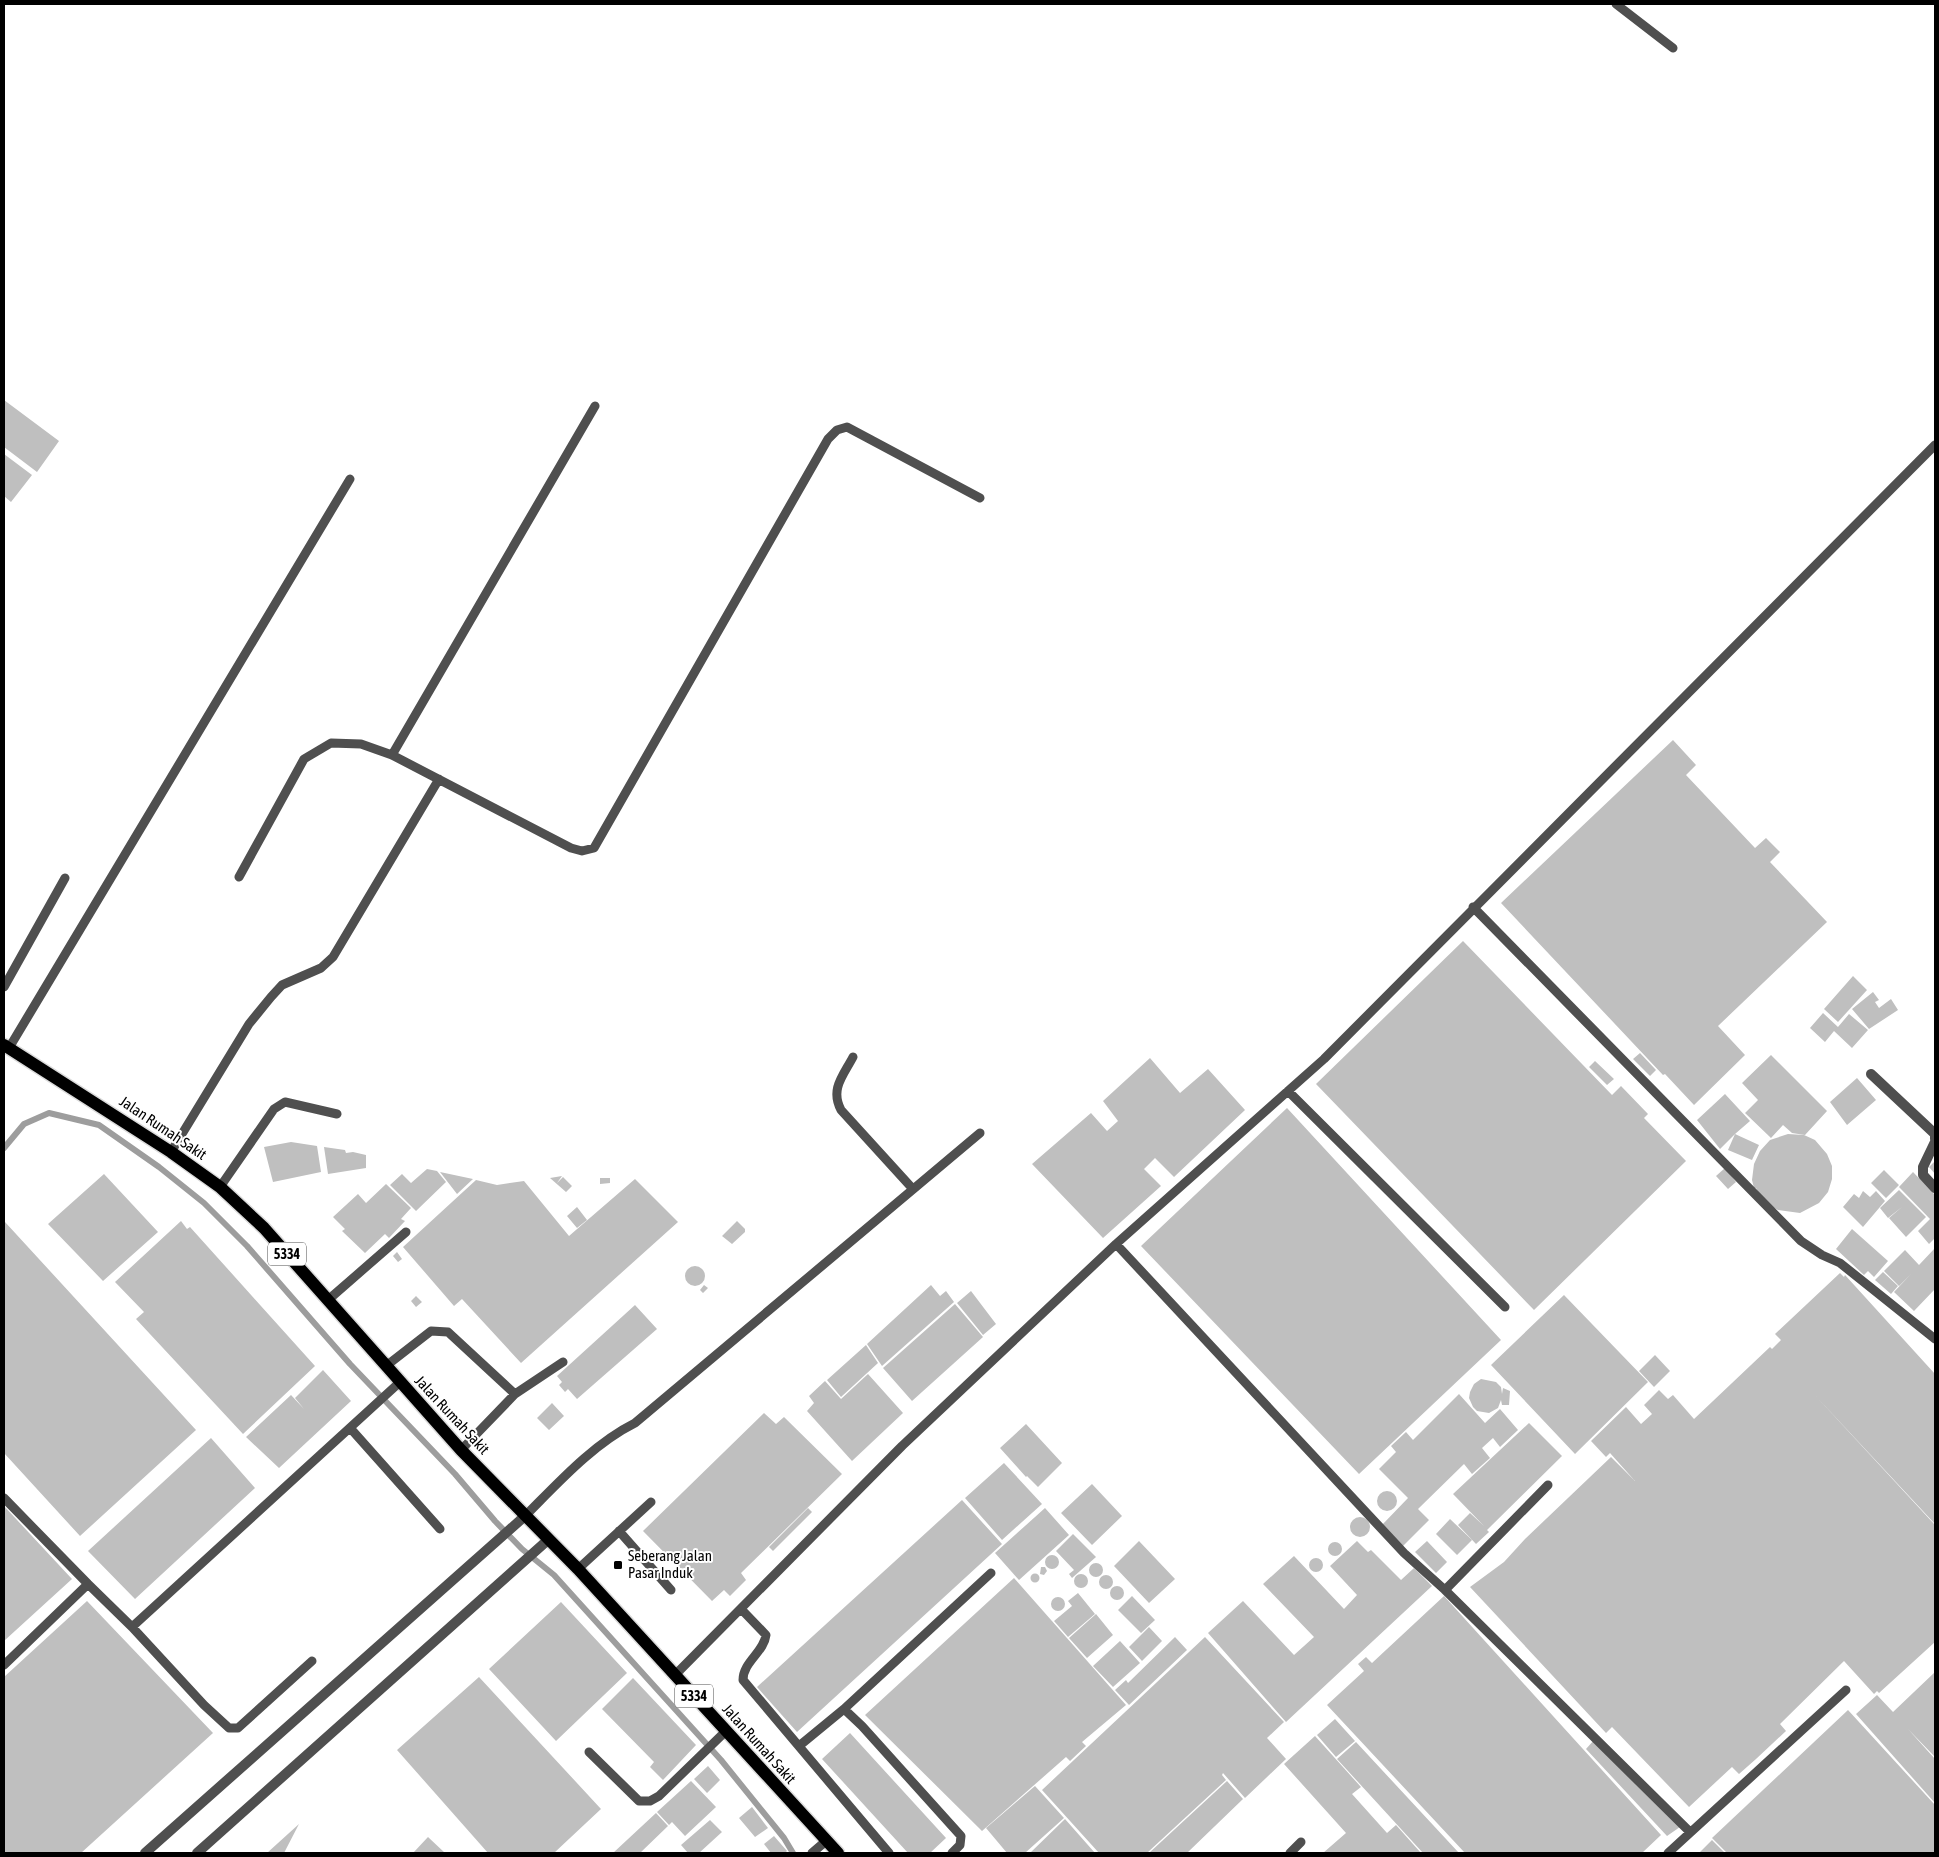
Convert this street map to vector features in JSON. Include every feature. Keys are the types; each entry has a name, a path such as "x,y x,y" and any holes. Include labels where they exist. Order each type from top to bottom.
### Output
{"main road":[{"name":"Jalan Rumah Sakit","path":"7,1046 171,1152 220,1187 264,1228 461,1450 578,1569 838,1853"}],"street":[{"path":"1871,1074 1935,1134 1935,1141 1923,1167 1923,1175 1935,1188"},
{"path":"145,1853 525,1516"},
{"path":"197,1853 549,1539"}],"lane":[{"path":"1616,4 1672,48"},
{"path":"392,755 595,406"},
{"path":"239,877 304,759 332,743 361,744 392,755 571,848 582,852 594,848 828,439 837,430 847,427 980,498"},
{"path":"675,1675 742,1610 902,1446 1116,1244 1324,1059 1473,907 1935,445"},
{"path":"7,1046 350,479"},
{"path":"171,1152 254,1017 282,985 321,968 333,957 439,779"},
{"path":"4,987 65,878"},
{"path":"1473,907 1800,1241 1822,1255 1840,1263 1935,1339"},
{"path":"853,1057 836,1090 835,1100 841,1110 912,1188"},
{"path":"1288,1091 1505,1307"},
{"path":"220,1187 274,1109 285,1102 337,1114"},
{"path":"525,1516 556,1484 617,1432 635,1423 912,1188 980,1133"},
{"path":"328,1300 406,1232"},
{"path":"1116,1244 1404,1554 1445,1590 1690,1832"},
{"path":"386,1366 431,1331 440,1330 448,1332 515,1394"},
{"path":"461,1450 515,1394 563,1362"},
{"path":"132,1627 351,1429 400,1382"},
{"path":"351,1429 440,1529"},
{"path":"1445,1590 1548,1485"},
{"path":"4,1498 132,1627 204,1705 228,1728 238,1728 312,1661"},
{"path":"578,1569 651,1502"},
{"path":"618,1531 671,1590"},
{"path":"799,1746 844,1709 991,1573"},
{"path":"4,1666 88,1584"},
{"path":"742,1610 766,1635 763,1644 745,1670 743,1680 890,1853"},
{"path":"1668,1853 1846,1690"},
{"path":"844,1709 862,1726 961,1836 960,1845 952,1853"},
{"path":"589,1752 639,1801 650,1801 659,1796 712,1742 726,1731"},
{"path":"812,1853 826,1841"},
{"path":"1290,1853 1301,1842"}],"building":[{"path":"4,400 59,441 37,472 4,447"},
{"path":"4,454 32,475 11,502 4,496"},
{"path":"1673,740 1696,765 1686,775 1755,848 1766,838 1780,852 1770,862 1827,922 1718,1026 1745,1055 1694,1105 1665,1074 1663,1075 1501,903"},
{"path":"1463,941 1612,1095 1621,1086 1648,1114 1644,1118 1686,1161 1534,1310 1316,1084"},
{"path":"1853,976 1867,990 1838,1022 1824,1009"},
{"path":"1873,992 1879,1000 1875,1002 1879,1008 1891,999 1898,1010 1869,1029 1852,1009"},
{"path":"1823,1013 1838,1027 1849,1014 1868,1030 1852,1048 1834,1031 1825,1042 1810,1028"},
{"path":"1640,1053 1656,1070 1650,1076 1633,1059"},
{"path":"1771,1055 1827,1111 1805,1135 1792,1133 1783,1125 1771,1138 1745,1113 1758,1100 1742,1083"},
{"path":"1150,1058 1180,1093 1208,1069 1245,1110 1174,1177 1155,1158 1144,1169 1161,1186 1103,1238 1032,1164 1091,1113 1107,1131 1118,1121 1103,1101"},
{"path":"1595,1061 1614,1079 1607,1085 1589,1067"},
{"path":"1857,1078 1876,1100 1847,1125 1830,1102"},
{"path":"1725,1094 1750,1121 1720,1149 1697,1120"},
{"path":"1287,1108 1501,1340 1359,1474 1141,1246"},
{"path":"1735,1134 1759,1145 1752,1160 1728,1150"},
{"path":"1788,1134 1804,1135 1815,1140 1827,1154 1832,1166 1832,1179 1828,1192 1819,1203 1800,1213 1778,1210 1764,1202 1756,1188 1754,1188 1752,1180 1754,1164 1760,1151 1770,1140"},
{"path":"291,1142 317,1146 321,1172 273,1182 264,1147"},
{"path":"324,1147 345,1150 346,1153 353,1152 366,1155 366,1168 328,1174"},
{"path":"1935,1161 1935,1174 1929,1167"},
{"path":"1725,1168 1736,1182 1728,1189 1716,1176"},
{"path":"427,1169 437,1171 446,1182 416,1211 390,1185 402,1174 411,1183"},
{"path":"1884,1170 1899,1185 1886,1198 1871,1183"},
{"path":"440,1172 473,1179 457,1194"},
{"path":"1913,1172 1935,1195 1935,1238 1929,1244 1918,1231 1930,1219 1899,1187"},
{"path":"104,1174 158,1232 103,1281 48,1224"},
{"path":"562,1176 557,1183 563,1177 572,1186 566,1192 550,1178"},
{"path":"600,1178 610,1178 610,1183 600,1184"},
{"path":"635,1179 678,1222 521,1363 462,1299 454,1306 403,1247 476,1180 497,1185 524,1181 569,1236"},
{"path":"386,1184 411,1208 401,1219 405,1221 389,1238 385,1234 365,1253 342,1231 345,1229 333,1217 358,1194 366,1203"},
{"path":"1899,1190 1926,1217 1906,1237 1889,1218 1902,1207 1888,1218 1880,1208"},
{"path":"1863,1191 1870,1197 1876,1191 1885,1201 1863,1227 1843,1207 1854,1194 1859,1198"},
{"path":"577,1207 587,1220 577,1228 567,1216"},
{"path":"181,1221 187,1229 190,1227 315,1366 243,1434 136,1319 144,1312 115,1282"},
{"path":"737,1221 745,1229 745,1232 732,1244 722,1236"},
{"path":"5,1222 196,1430 80,1536 4,1453"},
{"path":"1852,1229 1888,1261 1874,1277 1868,1271 1864,1275 1836,1249"},
{"path":"1935,1248 1935,1289 1914,1311 1894,1292 1911,1274 1899,1286 1884,1271 1905,1250 1919,1265"},
{"path":"397,1252 402,1259 398,1262 393,1256"},
{"path":"691,1266 699,1266 705,1272 705,1280 699,1286 691,1286 685,1280 685,1272"},
{"path":"1883,1272 1898,1286 1891,1294 1875,1280"},
{"path":"1840,1273 1844,1277 1845,1275 1935,1374 1935,1524 1812,1392 1935,1525 1935,1642 1879,1693 1877,1691 1874,1694 1844,1661 1780,1724 1786,1731 1739,1774 1732,1767 1689,1807 1612,1727 1606,1733 1470,1587 1504,1562 1525,1539 1611,1457 1635,1481 1610,1453 1606,1457 1591,1441 1626,1407 1641,1424 1652,1414 1644,1405 1659,1390 1668,1399 1673,1395 1694,1419 1770,1347 1772,1349 1781,1340 1775,1334"},
{"path":"704,1285 708,1288 703,1293 700,1290"},
{"path":"931,1285 940,1296 946,1291 954,1302 882,1366 867,1344"},
{"path":"971,1291 996,1324 983,1335 957,1303"},
{"path":"1564,1295 1648,1382 1575,1454 1491,1365"},
{"path":"416,1296 422,1302 416,1307 411,1301"},
{"path":"955,1304 983,1337 912,1401 883,1368"},
{"path":"635,1305 657,1329 577,1399 568,1389 565,1392 559,1385 562,1382 557,1376"},
{"path":"866,1345 878,1363 841,1397 827,1380"},
{"path":"1655,1355 1670,1371 1654,1387 1639,1371"},
{"path":"323,1370 351,1401 279,1468 246,1437 291,1395 304,1409 295,1398"},
{"path":"868,1374 903,1413 852,1461 807,1411 814,1403 809,1396 825,1381 841,1399"},
{"path":"1481,1379 1496,1382 1501,1387 1502,1394 1503,1388 1510,1391 1509,1405 1502,1405 1501,1400 1498,1408 1489,1413 1477,1411 1469,1398 1474,1384"},
{"path":"1459,1394 1485,1423 1500,1409 1518,1430 1500,1447 1493,1438 1482,1448 1490,1458 1472,1474 1464,1464 1418,1509 1429,1520 1402,1547 1381,1526 1408,1498 1379,1469 1396,1452 1391,1446 1406,1432 1413,1440"},
{"path":"552,1403 564,1416 549,1430 537,1418"},
{"path":"764,1413 776,1424 784,1417 842,1474 741,1573 746,1580 730,1596 724,1590 712,1601 643,1531"},
{"path":"1529,1423 1562,1456 1487,1530 1489,1532 1476,1544 1458,1525 1470,1513 1484,1526 1453,1494"},
{"path":"1026,1424 1062,1463 1038,1487 1026,1477 1000,1448"},
{"path":"211,1438 255,1488 135,1599 88,1551"},
{"path":"1004,1463 1042,1504 1002,1540 965,1498"},
{"path":"1092,1484 1122,1516 1092,1545 1061,1513"},
{"path":"1387,1491 1394,1494 1397,1501 1394,1508 1387,1511 1380,1508 1377,1501 1380,1494"},
{"path":"962,1500 1002,1544 797,1732 757,1687"},
{"path":"4,1506 72,1579 4,1641"},
{"path":"808,1508 812,1512 773,1551 769,1547"},
{"path":"1045,1508 1069,1535 1019,1580 995,1553"},
{"path":"1356,1517 1364,1517 1370,1523 1370,1531 1364,1537 1356,1537 1350,1531 1350,1523"},
{"path":"1450,1519 1472,1540 1457,1555 1436,1534"},
{"path":"1073,1534 1096,1557 1072,1578 1069,1574 1074,1570 1056,1551"},
{"path":"1139,1541 1175,1579 1149,1603 1114,1566"},
{"path":"1357,1541 1368,1552 1371,1550 1401,1580 1414,1568 1432,1586 1286,1722 1208,1633 1243,1601 1294,1655 1314,1637 1263,1584 1294,1556 1344,1609 1357,1595 1330,1566"},
{"path":"1427,1541 1447,1562 1436,1573 1415,1552"},
{"path":"1335,1542 1340,1544 1342,1549 1340,1554 1335,1556 1330,1554 1328,1549 1330,1544"},
{"path":"1052,1555 1057,1557 1059,1562 1057,1567 1052,1569 1047,1567 1045,1562 1047,1557"},
{"path":"1316,1558 1321,1560 1323,1565 1321,1570 1316,1572 1311,1570 1309,1565 1311,1560"},
{"path":"1096,1563 1101,1565 1103,1570 1101,1575 1096,1577 1091,1575 1089,1570 1091,1565"},
{"path":"1041,1567 1045,1567 1047,1571 1044,1575 1040,1574"},
{"path":"1035,1574 1039,1578 1035,1582 1031,1578"},
{"path":"1081,1574 1086,1576 1088,1581 1086,1586 1081,1588 1076,1586 1074,1581 1076,1576"},
{"path":"1106,1575 1111,1577 1113,1582 1111,1587 1106,1589 1101,1587 1099,1582 1101,1577"},
{"path":"1014,1578 1126,1705 1082,1742 1086,1746 1070,1761 1066,1757 982,1831 865,1715"},
{"path":"1117,1586 1122,1588 1124,1593 1122,1598 1117,1600 1112,1598 1110,1593 1112,1588"},
{"path":"1078,1593 1095,1614 1068,1637 1054,1621 1072,1606 1068,1601"},
{"path":"1132,1596 1155,1620 1141,1633 1118,1610"},
{"path":"1444,1596 1661,1835 1642,1853 1465,1853 1327,1705 1364,1671 1358,1664 1366,1657 1372,1663"},
{"path":"1058,1597 1063,1599 1065,1604 1063,1609 1058,1611 1053,1609 1051,1604 1053,1599"},
{"path":"87,1601 213,1733 81,1853 4,1853 4,1677"},
{"path":"561,1602 627,1673 556,1741 489,1669"},
{"path":"1096,1614 1113,1635 1087,1658 1069,1638"},
{"path":"1149,1627 1162,1641 1142,1661 1129,1647"},
{"path":"1175,1637 1187,1650 1129,1705 1115,1690 1126,1680 1128,1683"},
{"path":"1205,1637 1284,1722 1267,1738 1286,1759 1245,1798 1223,1773 1222,1775 1226,1780 1147,1853 1099,1853 1042,1790"},
{"path":"1120,1641 1140,1663 1113,1687 1093,1666"},
{"path":"1935,1672 1935,1757 1908,1729 1935,1759 1935,1803 1856,1714 1877,1695 1893,1712"},
{"path":"479,1677 601,1809 554,1853 488,1853 397,1750"},
{"path":"633,1678 696,1745 663,1780 650,1767 654,1762 602,1709"},
{"path":"1848,1710 1935,1805 1935,1853 1727,1853 1712,1838"},
{"path":"1335,1719 1355,1741 1336,1757 1317,1735"},
{"path":"850,1733 946,1838 930,1853 908,1853 822,1759"},
{"path":"1315,1736 1361,1787 1352,1794 1387,1833 1396,1825 1421,1853 1323,1853 1346,1833 1284,1764"},
{"path":"1594,1740 1680,1827 1667,1836 1586,1749"},
{"path":"1356,1742 1459,1853 1423,1853 1337,1759"},
{"path":"708,1766 720,1780 707,1793 694,1779"},
{"path":"691,1781 716,1807 685,1836 672,1822 669,1825 657,1812"},
{"path":"1227,1781 1243,1799 1187,1853 1149,1853"},
{"path":"1035,1786 1064,1818 1025,1853 1007,1853 986,1828"},
{"path":"752,1807 768,1828 755,1837 739,1818"},
{"path":"656,1813 668,1826 640,1853 613,1853"},
{"path":"1065,1819 1095,1853 1030,1853"},
{"path":"710,1820 722,1832 699,1853 688,1853 681,1845"},
{"path":"299,1824 284,1853 267,1853"},
{"path":"774,1836 787,1851 785,1853 771,1853 764,1844"},
{"path":"428,1837 445,1853 413,1853"},
{"path":"1712,1840 1725,1853 1699,1853"}],"waterway":[{"path":"4,1148 24,1124 49,1113 99,1125 159,1167 204,1203 247,1246 350,1364 455,1474 495,1521 522,1549 554,1575 721,1760 784,1838 793,1853"}],"place":[{"name":"Seberang Jalan Pasar Induk","path":"618,1565"}]}
